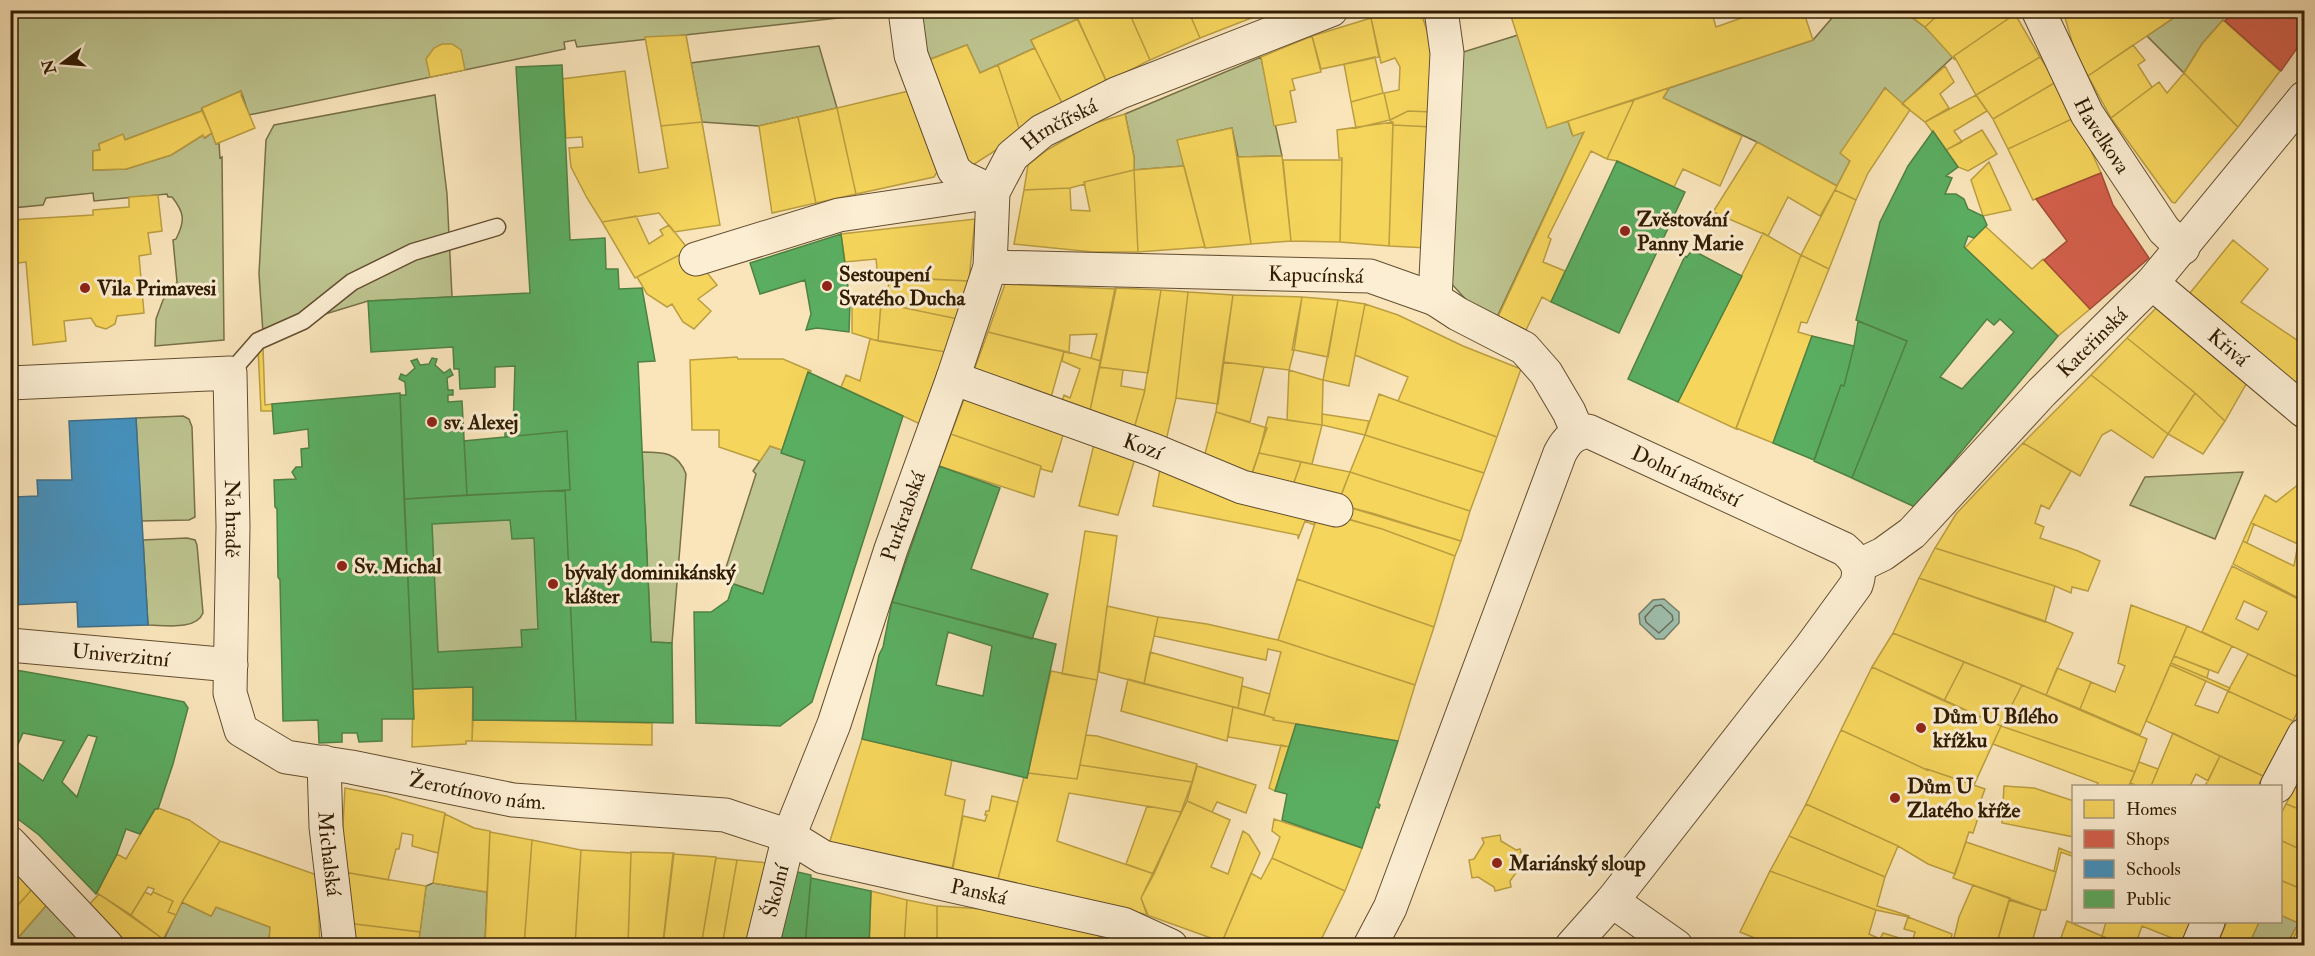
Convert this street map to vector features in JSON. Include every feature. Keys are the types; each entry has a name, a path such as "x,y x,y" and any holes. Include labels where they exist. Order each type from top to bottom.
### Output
{"street":[{"path":"906,10 911,55 954,170 962,177 993,192"},
{"name":"Hrnčířská","path":"993,192 1012,156 1042,131 1118,93 1331,10"},
{"path":"1435,299 1447,53 1441,10"},
{"name":"Havelkova","path":"2038,10 2087,114 2164,230 2183,248"},
{"name":"Kateřinská","path":"1858,566 1883,554 1912,533 2042,392 2152,283 2304,98"},
{"path":"696,258 838,215 993,192"},
{"name":"Purkrabská","path":"789,836 834,724 891,549 953,378 990,267 993,192"},
{"name":"Kapucínská","path":"990,267 1370,276 1435,299 1458,315 1524,348 1546,373 1578,432"},
{"name":"Křivá","path":"2152,283 2304,411"},
{"path":"10,383 230,373"},
{"name":"Na hradě","path":"230,373 233,527 231,665"},
{"name":"Kozí","path":"953,378 1153,450 1242,487 1336,510"},
{"name":"Dolní náměstí","path":"1578,432 1588,430 1596,433 1844,549 1854,557 1858,566"},
{"path":"1370,945 1390,908 1560,453 1565,443 1578,432"},
{"path":"1572,945 1612,901 1850,594 1860,575 1858,566"},
{"name":"Univerzitní","path":"10,645 231,665"},
{"name":"Žerotínovo nám.","path":"231,665 230,693 241,730 286,757 324,762 513,800 725,815 789,836"},
{"path":"2278,785 2304,735"},
{"name":"Michalská","path":"324,762 326,827 340,945"},
{"name":"Školní","path":"762,945 789,836"},
{"name":"Panská","path":"789,836 823,857 1123,924 1171,945"},
{"path":"10,843 107,945"},
{"path":"1612,901 1676,945"},
{"path":"2198,945 2207,923"}],"lane":[{"path":"230,373 258,341 303,321 352,282 413,252 497,227"}],"green space":[{"path":"914,10 1073,11 1078,19 1031,40 1035,48 980,73 967,45 926,61"},
{"path":"10,11 878,11 874,14 577,47 575,40 564,42 565,49 249,115 241,91 202,108 202,111 125,140 123,135 99,144 100,150 93,151 93,170 126,169 171,155 203,135 205,138 212,133 216,144 219,143 220,158 222,157 224,340 155,346 156,319 163,300 177,282 173,240 179,233 182,217 172,197 168,197 167,194 94,201 93,193 46,198 43,205 12,208 13,220 11,220"},
{"path":"1838,11 1903,11 1925,27 1954,56 1902,104 1885,88 1841,153 1850,161 1837,186 1757,142 1663,98 1669,88 1813,40"},
{"path":"2180,11 2237,11 2225,21 2223,20 2202,44 2184,73 2147,36 2182,12"},
{"path":"1518,35 1547,127 1568,121 1572,134 1584,132 1497,317 1469,303 1449,281 1460,53"},
{"path":"819,46 837,108 759,126 702,122 691,63"},
{"path":"1261,57 1282,156 1238,157 1232,128 1178,140 1184,166 1134,170 1134,157 1125,114"},
{"path":"435,95 447,194 452,297 368,301 263,333 259,274 266,140 274,125"},
{"path":"183,416 189,419 192,427 195,517 189,520 141,521 136,418"},
{"path":"770,446 805,461 763,594 722,580 756,474 753,471"},
{"path":"642,452 657,452 674,457 686,474 672,643 651,642"},
{"path":"2243,472 2215,539 2130,505 2145,477"},
{"path":"552,509 559,663 428,669 421,515"},
{"path":"187,538 195,540 197,545 203,613 199,619 186,625 148,625 143,540"},
{"path":"433,883 487,892 485,945 418,946 426,886"},
{"path":"50,901 93,945 11,945 10,935 17,939"},
{"path":"182,902 211,916 216,907 270,927 269,945 158,946 165,937"},
{"path":"2282,915 2299,923 2286,945 2248,946 2259,923 2282,923"}],"water":[{"path":"1664,599 1679,612 1679,623 1664,639 1656,639 1640,624 1639,614 1653,600"}],"building: Homes":[{"path":"1073,10 1128,10 1150,60 1107,82"},
{"path":"1128,10 1188,10 1200,38 1150,60"},
{"path":"1188,10 1272,10 1200,38"},
{"path":"1393,10 1420,10 1433,48 1433,112 1408,111 1390,120 1384,93 1399,90 1400,67 1395,58 1381,63 1371,18"},
{"path":"1509,10 1711,10 1716,27 1764,10 1769,10 1771,13 1780,10 1803,10 1813,40 1547,128"},
{"path":"1903,10 1943,10 1925,27"},
{"path":"1943,10 2013,10 2015,14 1954,56 1955,60 1925,27"},
{"path":"2064,10 2135,10 2137,16 2147,10 2182,12 2088,76 2077,59"},
{"path":"2015,14 2040,57 1976,95 1954,56"},
{"path":"1371,18 1379,57 1321,69 1312,36"},
{"path":"1078,19 1106,81 1063,105 1031,40"},
{"path":"2223,20 2280,71 2238,127 2184,73 2202,44"},
{"path":"686,35 702,122 661,126 645,37"},
{"path":"1312,36 1321,72 1292,79 1295,90 1290,91 1296,122 1274,126 1261,57"},
{"path":"442,44 452,44 461,50 465,70 430,77 426,59 434,48"},
{"path":"967,45 980,73 998,65 1021,134 965,170 926,61"},
{"path":"2133,45 2145,60 2138,65 2152,87 2111,118 2088,76"},
{"path":"1035,48 1063,105 1021,134 998,65"},
{"path":"1375,57 1383,93 1351,102 1344,64"},
{"path":"2040,57 2056,82 1993,119 1976,95"},
{"path":"1945,66 1954,82 1940,94 1949,108 1925,122 1902,104"},
{"path":"625,71 639,173 668,168 661,126 702,122 720,225 674,232 659,213 602,222 587,198 571,167 569,148 583,147 582,137 566,138 562,79"},
{"path":"2184,73 2238,127 2175,203 2111,118 2159,82 2167,93"},
{"path":"2056,82 2076,117 2008,149 1993,119"},
{"path":"1669,88 1663,98 1742,136 1720,186 1683,169 1674,187 1617,161 1607,159 1634,100"},
{"path":"1885,88 1910,110 1868,173 1856,200 1835,190 1850,161 1840,153"},
{"path":"913,90 942,164 934,177 856,194 837,108"},
{"path":"241,91 255,128 216,144 202,108"},
{"path":"1384,93 1390,120 1356,128 1351,102"},
{"path":"1976,95 1987,111 1954,131 1962,142 1946,150 1925,122"},
{"path":"1634,100 1607,159 1591,151 1548,237 1551,239 1543,262 1565,271 1551,302 1542,297 1526,330 1498,317 1584,132 1573,136 1568,121"},
{"path":"837,108 856,194 816,203 798,117"},
{"path":"202,111 212,133 204,138 203,135 171,155 126,169 93,170 93,151 100,150 99,144 123,134 125,140"},
{"path":"1408,111 1433,112 1432,127 1393,125 1390,120"},
{"path":"1125,114 1134,157 1134,170 1084,182 1085,184 1070,188 1024,190 1028,165 1047,150 1092,124"},
{"path":"798,117 816,203 772,213 759,126"},
{"path":"2076,117 2101,173 2033,200 2008,149"},
{"path":"1393,122 1389,246 1340,242 1342,158 1339,158 1337,130"},
{"path":"1393,125 1432,127 1428,248 1389,246"},
{"path":"1232,128 1251,244 1205,248 1177,140"},
{"path":"1982,130 1997,154 1968,171 1958,167 1946,150"},
{"path":"1757,142 1837,186 1820,216 1788,197 1768,236 1713,212"},
{"path":"1282,156 1291,241 1251,244 1238,157"},
{"path":"1283,160 1342,160 1340,242 1291,241"},
{"path":"1989,162 2011,210 1983,216 1971,180"},
{"path":"1184,166 1205,247 1138,252 1134,170"},
{"path":"1134,170 1138,252 1093,252 1014,244 1024,190 1070,188 1071,210 1090,211 1084,182"},
{"path":"1835,190 1856,200 1829,269 1801,255"},
{"name":"Vila Primavesi","path":"158,195 162,231 148,233 151,254 139,256 144,313 117,316 115,324 106,329 96,326 91,318 64,321 66,341 33,345 26,262 10,264 10,220 93,215 93,210 129,207 129,197"},
{"path":"636,216 649,244 663,235 660,230 669,225 689,250 635,278 602,222"},
{"path":"975,219 969,281 878,277 876,259 845,262 841,234"},
{"path":"1985,226 2032,269 2043,259 2090,309 2058,336 1965,248"},
{"path":"1763,233 1801,255 1736,429 1678,402"},
{"path":"2233,240 2268,269 2241,302 2304,345 2304,399 2192,305 2190,293"},
{"path":"689,250 717,285 698,299 711,311 694,329 683,322 672,304 667,307 647,294 637,277"},
{"path":"1801,255 1829,269 1807,323 1801,322 1798,332 1812,336 1773,443 1736,428"},
{"path":"890,277 969,281 958,319 885,304"},
{"path":"1005,284 1116,289 1101,361 1091,358 1097,334 1070,335 1069,353 988,332"},
{"path":"1115,288 1161,290 1148,373 1099,367"},
{"path":"1161,290 1188,292 1176,398 1165,445 1133,432 1144,394"},
{"path":"1188,292 1233,295 1218,404 1176,398"},
{"path":"1233,295 1302,297 1289,370 1223,362"},
{"path":"1302,297 1338,300 1328,357 1294,350"},
{"path":"1338,300 1365,304 1349,386 1323,380"},
{"path":"852,301 881,303 878,341 852,333"},
{"path":"881,303 958,319 946,352 878,341"},
{"path":"1365,304 1398,315 1463,346 1521,369 1497,437 1398,401 1408,377 1355,355"},
{"path":"2160,304 2249,379 2225,421 2195,393 2127,338"},
{"path":"988,332 1064,351 1050,401 973,373"},
{"path":"2127,338 2195,393 2168,434 2091,375"},
{"path":"870,339 946,352 920,424 841,387 846,375 860,381"},
{"path":"263,347 265,405 272,404 273,411 261,411 258,348"},
{"path":"1064,351 1101,361 1089,415 1061,404 1064,395 1070,398 1080,369 1062,361"},
{"path":"737,357 738,359 783,359 811,371 808,372 782,450 770,446 760,461 719,447 719,430 692,430 690,360"},
{"path":"1223,362 1264,367 1250,422 1216,412"},
{"path":"1099,367 1123,370 1121,386 1145,390 1133,432 1089,415"},
{"path":"1289,370 1323,380 1322,425 1287,420"},
{"path":"2091,375 2168,434 2153,458 2111,430 2102,435 2080,476 2023,443"},
{"path":"2195,393 2225,421 2203,454 2168,434"},
{"path":"966,394 1066,425 1052,472 951,434"},
{"path":"1379,394 1497,437 1484,473 1365,435"},
{"path":"1216,412 1267,428 1250,479 1203,461"},
{"path":"1322,414 1369,421 1365,435 1322,425"},
{"path":"1268,417 1322,425 1312,464 1259,453"},
{"path":"951,434 1041,466 1034,497 939,466"},
{"path":"1365,435 1484,473 1470,511 1350,472"},
{"path":"1095,440 1136,455 1118,515 1079,506"},
{"path":"2023,443 2071,471 2049,509 2041,505 2035,523 2044,527 2040,538 2100,561 2088,591 2072,587 2071,593 1935,548 1956,514"},
{"path":"1259,453 1301,462 1291,491 1250,480"},
{"path":"1301,462 1350,472 1338,503 1291,491"},
{"path":"1161,464 1319,511 1314,525 1305,521 1298,539 1298,535 1153,506"},
{"path":"1350,472 1470,511 1461,541 1338,504"},
{"path":"2304,480 2304,601 2233,564 2243,541 2294,566 2298,544 2251,523 2265,495 2276,502"},
{"path":"1338,504 1461,541 1455,556 1382,529 1335,515"},
{"path":"1319,511 1382,529 1455,556 1434,627 1297,579"},
{"path":"2251,523 2254,524 2247,543 2243,541"},
{"path":"1085,531 1117,536 1097,680 1062,674"},
{"path":"1935,548 2055,586 2045,622 1919,578"},
{"path":"2232,566 2304,602 2304,680 2202,632","holes":["2244,601 2267,612 2258,630 2236,619"]},
{"path":"1919,578 2042,620 2073,633 2046,695 1893,633"},
{"path":"1297,579 1434,627 1415,685 1278,640"},
{"path":"2131,605 2187,626 2140,735 2080,709 2091,682 2115,692 2125,666 2118,663"},
{"path":"1107,606 1158,617 1144,684 1099,672"},
{"path":"1158,617 1207,624 1278,640 1415,685 1398,741 1273,720 1274,718 1264,715 1281,652 1268,649 1266,660 1154,636"},
{"path":"2187,626 2232,646 2218,673 2174,656"},
{"path":"1893,633 1964,662 1944,701 1872,667"},
{"path":"1150,652 1243,678 1238,708 1144,684"},
{"path":"2248,654 2304,680 2304,699 2293,721 2228,691"},
{"path":"2174,656 2209,670 2207,678 2171,663"},
{"path":"1964,662 2022,685 2001,726 1944,701"},
{"path":"2171,663 2230,688 2228,691 2170,665"},
{"path":"2170,665 2206,681 2195,705 2218,713 2228,691 2293,721 2263,776 2146,721"},
{"name":"Dům U Bílého křížku","path":"1872,667 2001,726 1974,785 1927,770 1841,730"},
{"path":"2057,668 2091,682 2080,709 2046,695"},
{"path":"1051,671 1097,680 1077,779 1028,773"},
{"path":"1128,679 1233,707 1227,741 1121,711"},
{"path":"2022,685 2147,739 2135,772 2001,726"},
{"path":"1242,686 1270,694 1264,715 1238,708"},
{"path":"473,687 472,741 466,741 466,744 412,747 413,689"},
{"path":"1233,707 1274,718 1273,720 1296,724 1289,747 1228,737"},
{"path":"473,720 652,723 652,745 472,741"},
{"path":"2001,726 2135,772 2129,785 2097,785 2098,783 1993,744"},
{"name":"Dům U Zlatého kříže","path":"1841,730 1927,770 1985,789 1973,833 1969,832 1955,874 1928,864 1898,846 1806,804"},
{"path":"2173,733 2220,756 2208,781 2196,774 2190,785 2151,785"},
{"path":"1086,735 1097,736 1197,764 1192,782 1080,765"},
{"path":"862,739 952,760 945,795 965,800 953,868 829,844"},
{"path":"1281,745 1289,747 1275,791 1269,788"},
{"path":"2220,756 2263,776 2258,785 2206,785"},
{"path":"2139,762 2158,769 2151,785 2130,783"},
{"path":"1080,765 1192,782 1181,812 1069,793 1057,841 1154,874 1141,898 1148,915 998,879 1024,777 1027,778 1028,773 1077,779"},
{"path":"1197,766 1256,785 1246,813 1217,802 1212,812 1187,801"},
{"path":"2304,769 2304,811 2286,804"},
{"path":"2004,786 2034,788 2072,800 2072,837 2002,823"},
{"path":"345,788 386,796 445,813 438,853 412,846 413,835 402,833 388,880 344,872 342,843"},
{"path":"992,796 1018,802 998,879 952,869 963,816 985,821"},
{"path":"1187,801 1230,820 1211,867 1228,874 1243,831 1249,835 1260,853 1222,942 1147,915 1141,898"},
{"path":"1806,804 1898,846 1885,877 1789,836"},
{"path":"2286,804 2304,811 2304,851 2282,841 2282,812"},
{"path":"1147,806 1181,812 1154,874 1126,864"},
{"path":"158,808 189,820 220,841 176,915 168,912 173,901 153,892 154,889 148,887 131,915 97,893 117,854 126,859 155,809"},
{"path":"445,814 474,828 490,831 487,892 433,883"},
{"path":"1274,819 1362,848 1345,891 1272,858 1280,837 1272,831"},
{"path":"490,832 532,840 524,946 485,946"},
{"name":"Mariánský sloup","path":"1500,835 1501,841 1516,850 1520,849 1525,865 1521,866 1510,881 1511,887 1495,891 1494,887 1478,877 1472,878 1469,860 1474,859 1484,843 1482,838"},
{"path":"1789,836 1885,877 1877,906 1909,916 1876,910 1770,871"},
{"path":"532,840 581,850 575,946 524,946"},
{"path":"220,841 317,875 320,946 269,946 270,927 216,907 211,916 182,902"},
{"path":"2282,841 2304,851 2304,890 2282,881"},
{"path":"1966,842 2056,872 2046,910 1953,878"},
{"path":"2059,848 2072,853 2072,856 2061,852 2056,872 2054,871"},
{"path":"581,850 631,853 628,946 614,942 614,946 575,946"},
{"path":"631,852 674,853 663,945 628,946"},
{"path":"673,854 716,857 701,946 663,942"},
{"path":"716,858 737,860 722,946 701,946"},
{"path":"1272,858 1345,891 1318,946 1230,946 1222,942 1251,873 1261,879"},
{"path":"737,860 768,863 753,946 722,946"},
{"path":"10,861 35,886 10,914"},
{"path":"1770,871 1876,910 1869,934 1880,939 1883,933 1912,942 1915,932 1904,929 1908,917 1952,934 1950,946 1774,946 1740,932"},
{"path":"344,872 426,886 420,932 347,923"},
{"path":"2282,881 2304,890 2304,915 2301,924 2282,916"},
{"path":"1973,885 2010,898 1996,946 1952,946 1959,917"},
{"path":"35,886 50,901 16,940 10,935 10,914"},
{"path":"871,891 907,900 904,946 869,946"},
{"path":"145,892 151,895 153,892 173,901 168,912 176,915 163,939 131,915"},
{"path":"99,894 163,939 158,946 117,946 83,911"},
{"path":"907,900 937,906 937,946 904,946"},
{"path":"2009,900 2041,910 2031,946 1996,946"},
{"path":"937,906 1046,913 1100,934 1096,946 937,946"},
{"path":"2067,921 2102,936 2099,946 2058,946"},
{"path":"347,923 420,932 418,946 348,946"},
{"path":"2106,923 2191,923 2182,942 2142,926 2135,946 2126,946 2102,936"},
{"path":"2227,923 2259,923 2248,946 2216,946"},
{"path":"2299,923 2301,924 2289,946 2286,946"},
{"path":"1100,934 1140,946 1096,946"},
{"path":"2102,936 2126,946 2099,946"}],"building: Shops":[{"path":"2237,10 2304,10 2304,38 2281,71 2225,21"},
{"path":"2101,173 2113,205 2149,258 2090,309 2044,260 2067,241 2036,199"}],"building: Schools":[{"path":"136,418 148,625 78,627 77,602 10,605 10,531 16,530 15,497 38,496 37,480 72,480 69,421"}],"building: Public":[{"path":"562,65 570,240 605,238 606,269 618,269 619,289 642,288 655,361 638,362 651,642 672,643 673,723 576,721 565,490 570,490 567,431 505,437 505,429 513,429 515,366 495,367 495,387 460,389 459,369 454,369 453,347 371,352 368,301 530,293 516,67"},
{"path":"1933,131 1958,167 1946,176 1952,178 1945,194 1956,194 1964,199 1968,209 1983,216 1987,225 1974,238 1968,236 1964,247 2058,336 1915,507 1852,478 1907,341 1856,320 1880,222 1908,166","holes":["1987,319 1994,325 2000,319 2014,332 1962,389 1940,377"]},
{"name":"Zvěstování Panny Marie","path":"1617,161 1685,192 1619,333 1551,302"},
{"name":"Sestoupení Svatého Ducha","path":"841,234 850,302 849,332 817,328 806,330 811,314 805,280 760,294 750,263"},
{"path":"1692,250 1742,276 1678,402 1628,379 1685,256 1687,257"},
{"path":"1858,321 1907,341 1852,478 1814,461 1841,385 1844,386"},
{"path":"1812,336 1854,346 1844,386 1841,385 1814,460 1773,443"},
{"name":"sv. Alexej","path":"432,358 437,359 435,365 444,373 450,369 453,375 447,378 448,390 453,390 453,395 448,395 448,402 462,401 467,495 404,499 400,395 406,395 405,382 399,379 401,374 406,376 415,368 411,361 417,359 420,365 429,364"},
{"path":"808,372 903,416 812,702 780,726 696,723 694,612 711,612 728,600 733,584 763,594 805,461 781,453"},
{"name":"Sv. Michal","path":"400,393 414,719 382,719 382,741 359,742 357,733 342,733 342,742 319,743 318,720 283,721 280,580 278,577 277,509 274,480 296,479 292,472 296,467 302,467 301,449 309,448 308,429 274,434 272,404"},
{"path":"567,431 570,490 467,495 464,441"},
{"path":"939,466 1000,488 971,569 1048,594 1032,639 892,602"},
{"name":"bývalý dominikánský klášter","path":"565,490 576,721 473,720 473,687 413,689 404,499","holes":["510,520 512,539 534,538 538,629 521,630 522,647 438,652 432,524"]},
{"path":"892,602 1056,644 1027,778 862,739 879,655 883,647","holes":["948,632 992,646 983,696 936,685"]},
{"path":"10,669 184,702 188,708 158,809 155,809 140,834 126,829 117,854 96,894 39,835 10,813","holes":["23,733 64,741 43,781 12,758","88,735 97,737 77,797 62,782"]},
{"path":"1296,724 1398,741 1378,803 1379,808 1376,807 1362,848 1282,820 1287,794 1275,791"},
{"path":"789,870 811,875 805,946 770,946"},
{"path":"811,878 871,891 869,946 805,946"}],"place":[{"name":"Zvěstování Panny Marie","path":"1625,231"},
{"name":"Sestoupení Svatého Ducha","path":"827,286"},
{"name":"Vila Primavesi","path":"85,288"},
{"name":"sv. Alexej","path":"432,422"},
{"name":"Sv. Michal","path":"342,566"},
{"name":"bývalý dominikánský klášter","path":"553,584"},
{"name":"Dům U Bílého křížku","path":"1921,728"},
{"name":"Dům U Zlatého kříže","path":"1895,798"},
{"name":"Mariánský sloup","path":"1497,863"}]}
